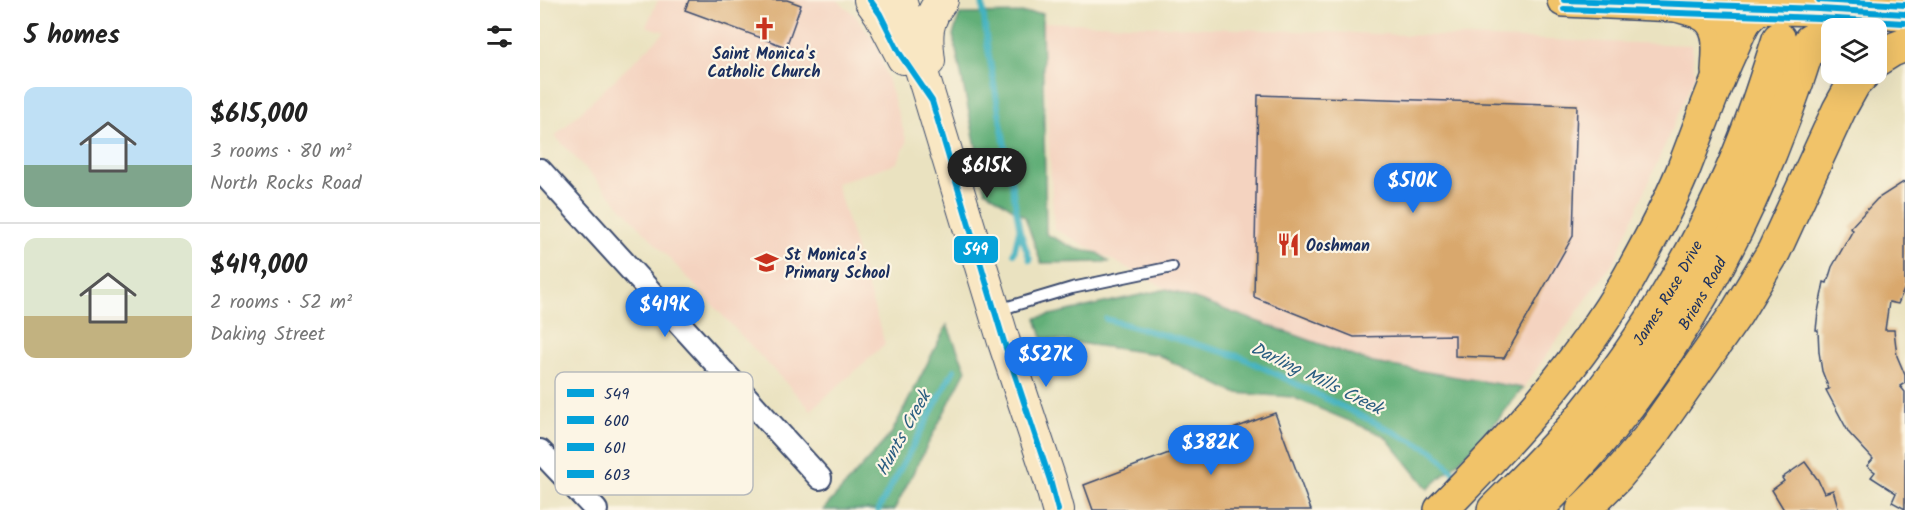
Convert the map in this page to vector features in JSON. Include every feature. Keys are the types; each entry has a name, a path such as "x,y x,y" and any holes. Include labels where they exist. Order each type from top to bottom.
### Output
{"main road":[{"path":"870,0 880,14 900,54 932,101"},
{"path":"900,0 1058,510"},
{"path":"932,101 926,34 930,20 942,0"},
{"path":"1564,0 1677,5 1756,3 1816,20 1895,14"},
{"path":"1441,510 1511,437 1577,357 1609,312 1648,244 1681,176 1717,78 1744,21 1756,3"},
{"path":"1677,5 1702,13 1719,33 1717,78"},
{"name":"Briens Road","path":"1544,488 1617,420 1639,392 1701,297 1736,232 1769,158 1794,91 1816,20"},
{"path":"1887,53 1905,45"},
{"path":"1824,143 1836,84"},
{"path":"1583,510 1617,476 1648,438 1736,314 1774,250 1853,84"},
{"path":"1494,510 1544,488"}],"street":[{"path":"540,170 724,372"},
{"path":"753,404 820,478"},
{"path":"540,451 555,467"},
{"path":"582,495 596,510"}],"lane":[{"path":"995,311 1071,288 1172,267"}],"shaded area":[{"name":"St Monica's Primary School","path":"658,0 837,0 855,15 876,43 907,142 897,163 836,183 885,344 811,410 555,136 665,32 646,26"},
{"path":"1042,22 1692,45 1695,75 1616,258 1523,388 1373,363 1167,289 1054,229"}],"green space":[{"path":"1043,13 1046,234 1076,249 1098,253 1109,262 1041,263 1025,217 985,190 953,35 960,14"},
{"path":"1167,289 1373,363 1523,388 1480,442 1428,489 1385,436 1292,397 1235,393 1156,354 1042,338 1036,318"},
{"path":"947,325 966,370 894,510 823,510 891,434"}],"building":[{"name":"Saint Monica's Catholic Church","path":"689,0 787,0 801,5 786,47 685,10"},
{"path":"1258,95 1577,105 1573,236 1504,358 1455,356 1455,335 1354,337 1254,297"},
{"path":"1905,181 1905,287 1898,304 1889,302 1885,330 1894,330 1897,356 1905,375 1905,383 1900,386 1905,392 1905,509 1892,502 1896,493 1871,477 1875,472 1867,466 1873,459 1849,433 1826,390 1829,389 1822,371 1818,330 1816,330 1824,282 1827,283 1832,267 1853,230 1850,228 1877,199"},
{"path":"1275,413 1311,510 1093,510 1084,485"},
{"path":"1805,462 1824,493 1833,490 1839,510 1784,510 1772,490 1784,481 1782,478"}],"waterway":[{"name":"Darling Mills Creek","path":"982,0 987,44 1020,231 1030,260"},
{"name":"Hunts Creek","path":"1014,253 1019,231"},
{"name":"Darling Mills Creek","path":"1106,319 1241,357 1435,452 1460,479"},
{"name":"Hunts Creek","path":"878,510 954,370"}],"transit line":[{"name":"549","path":"870,0 880,14 900,54 932,101 1004,342 1058,510"},
{"name":"600","path":"1564,0 1905,14"},
{"name":"603","path":"1819,0 1905,5"},
{"name":"601","path":"1564,9 1904,23"}],"place":[{"name":"Saint Monica's Catholic Church","path":"764,28"},
{"name":"Ooshman","path":"1288,245"},
{"name":"St Monica's Primary School","path":"767,263"}]}
